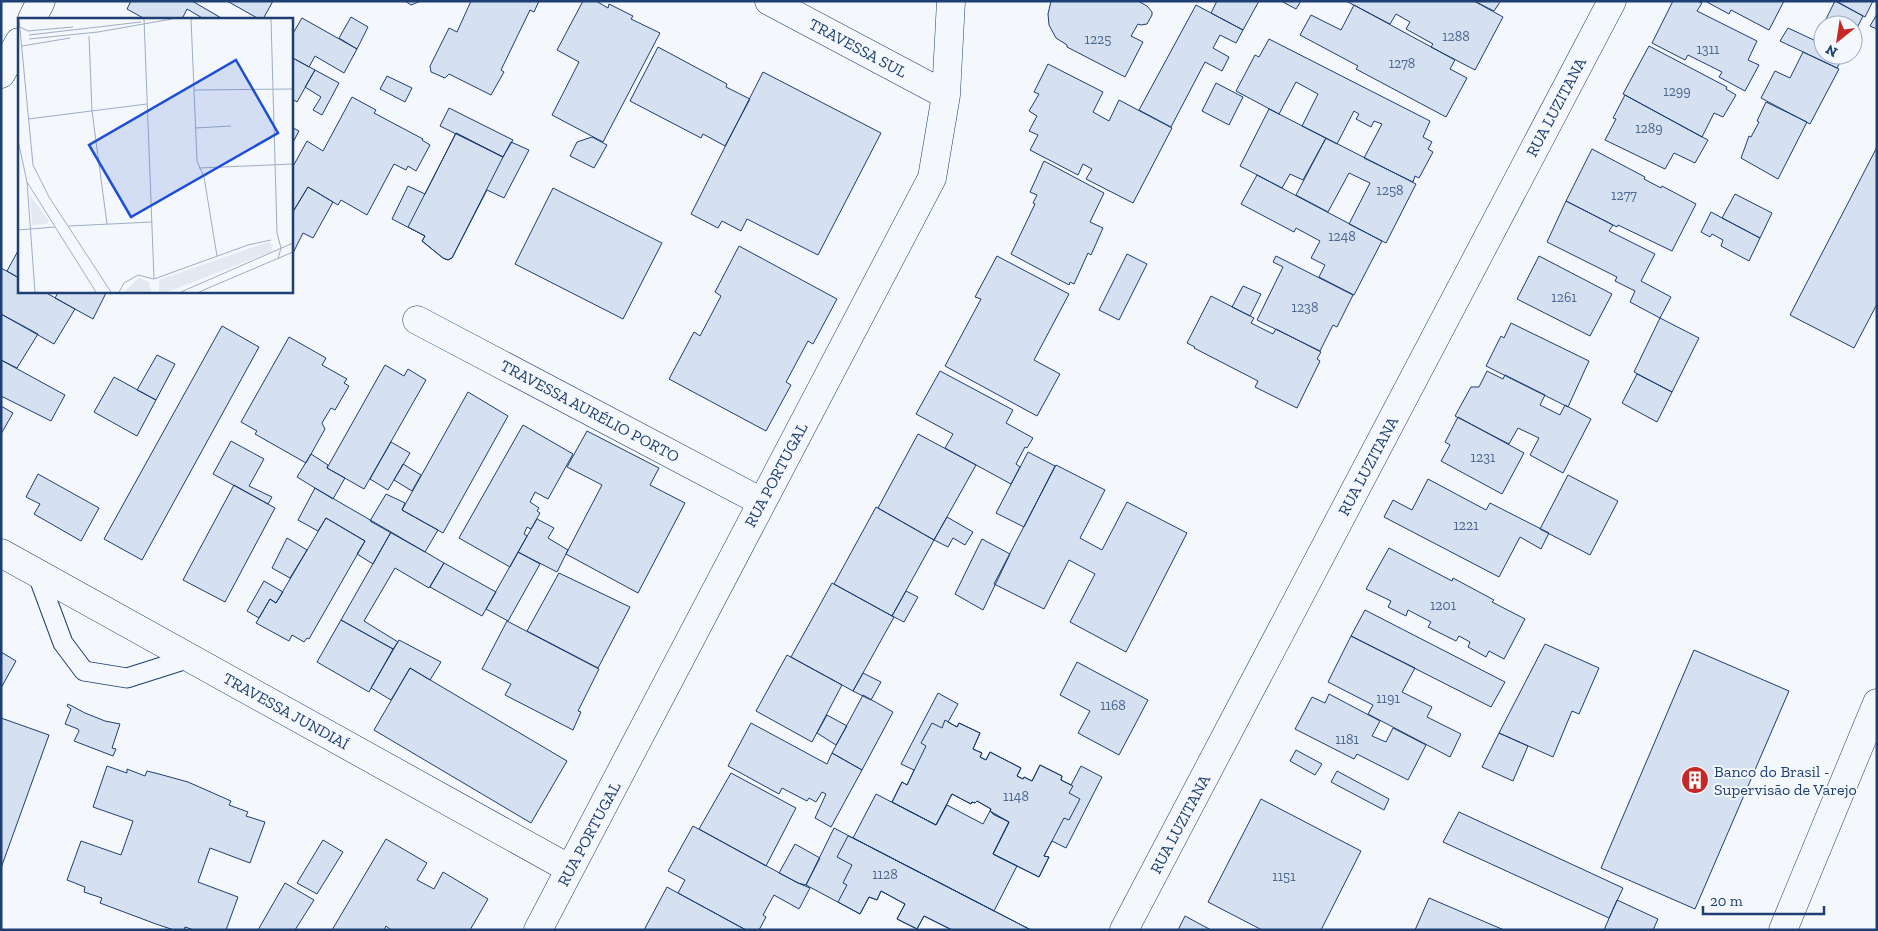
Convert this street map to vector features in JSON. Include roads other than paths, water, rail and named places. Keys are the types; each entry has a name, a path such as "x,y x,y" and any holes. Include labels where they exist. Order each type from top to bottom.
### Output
{"street":[{"path":"32,18 41,1"},
{"name":"TRAVESSA SUL","path":"769,1 946,95"},
{"name":"RUA PORTUGAL","path":"538,930 932,178 946,95 950,1"},
{"name":"RUA LUZITANA","path":"1124,930 1612,1"},
{"path":"1,74 18,44"},
{"name":"TRAVESSA AURÉLIO PORTO","path":"417,320 762,502"},
{"name":"TRAVESSA JUNDIAÍ","path":"1,553 570,869"},
{"path":"1783,930 1877,703"}],"lane":[{"path":"37,573 63,643 84,671 127,678 190,658"}],"place":[{"name":"Banco do Brasil - Supervisão de Varejo","path":"1695,780"}]}
